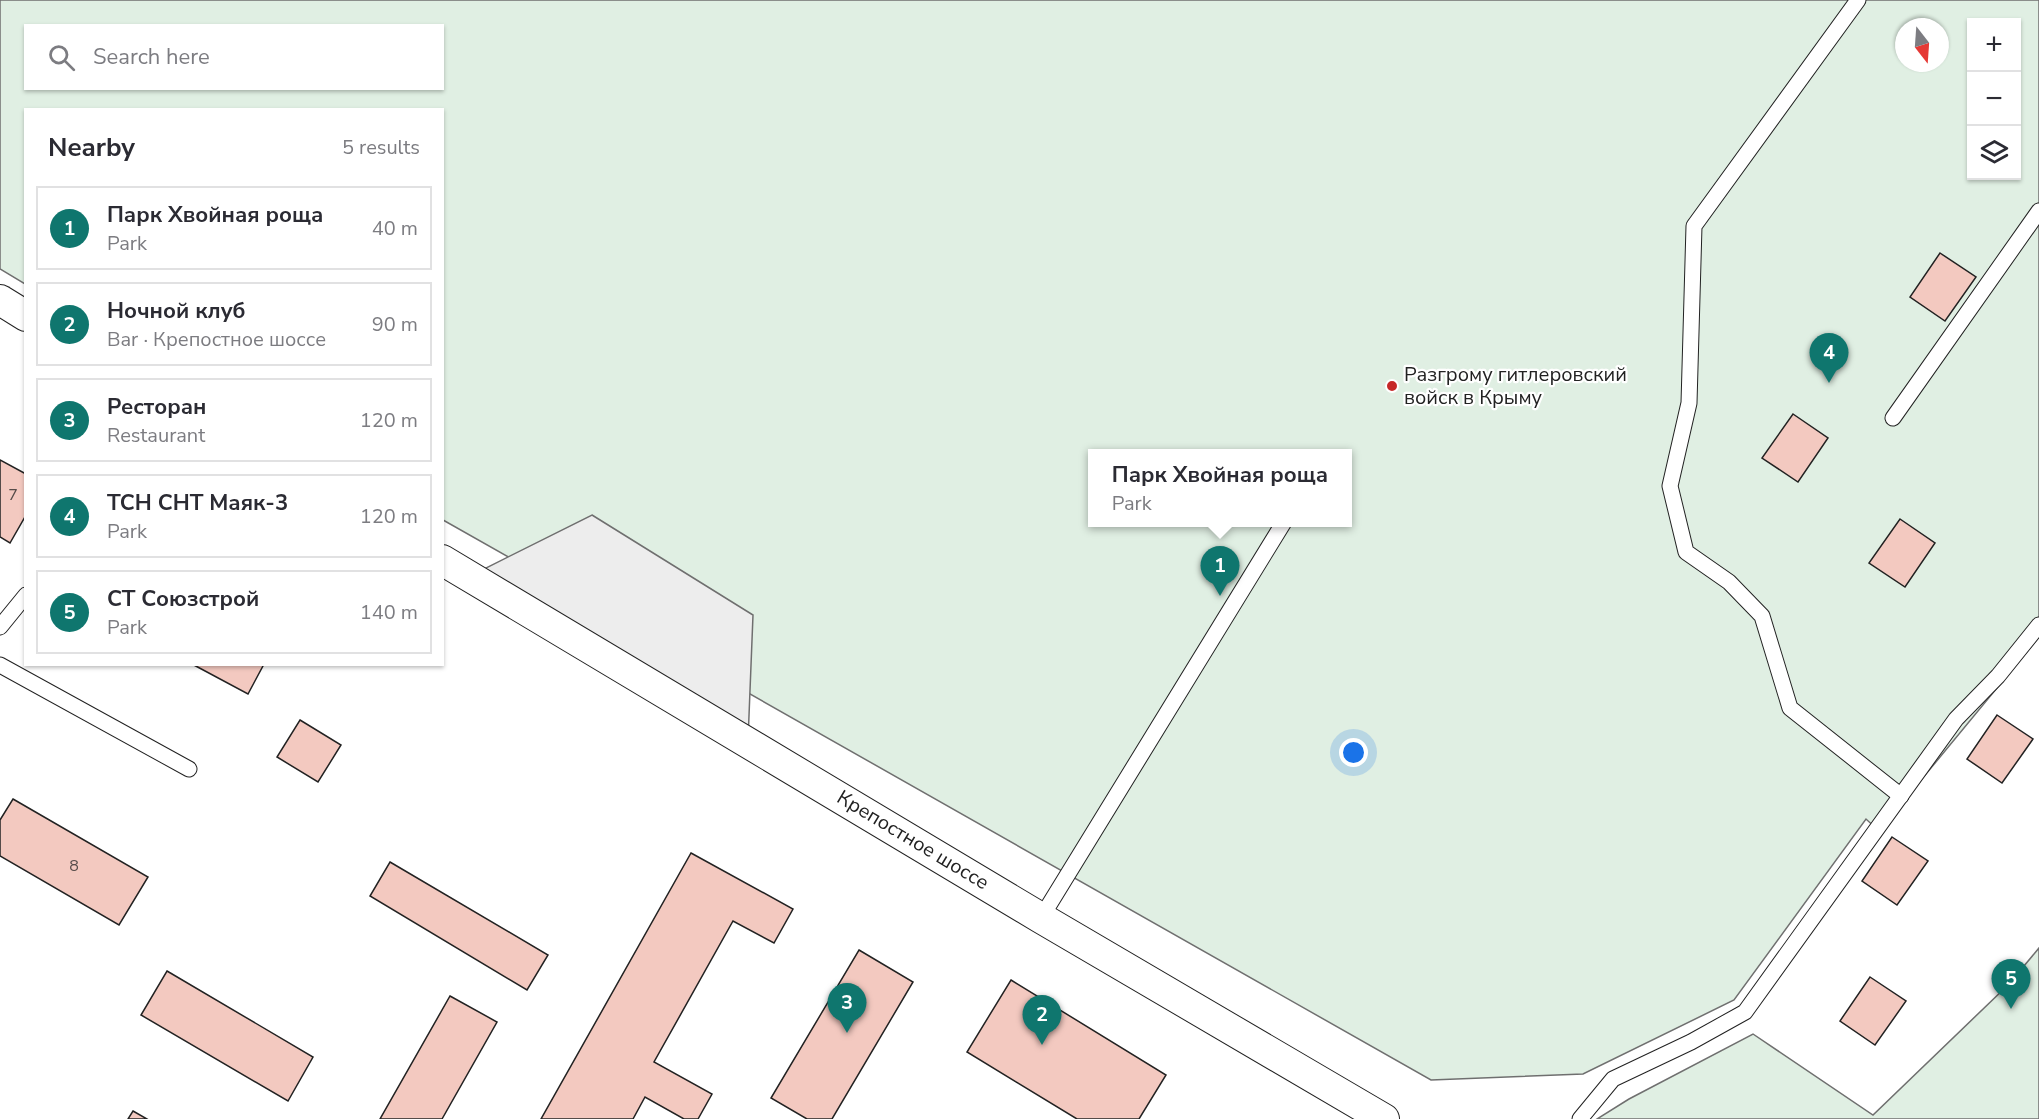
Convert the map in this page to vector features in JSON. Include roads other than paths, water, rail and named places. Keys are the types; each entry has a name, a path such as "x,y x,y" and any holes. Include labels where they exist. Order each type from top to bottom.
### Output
{"street":[{"path":"0,300 24,315"},
{"name":"Крепостное шоссе","path":"444,561 1041,918 1384,1119"}],"lane":[{"path":"1858,0 1694,225 1689,403 1670,486 1686,552 1729,582 1762,616 1790,708 1901,796"},
{"path":"1893,418 2039,211"},
{"path":"1041,918 1281,527"},
{"path":"0,627 24,597"},
{"path":"1580,1119 1613,1078 1691,1042 1745,1012 1956,719 1998,676 2039,625"},
{"path":"0,665 189,769"}],"place":[{"name":"ТСН СНТ Маяк-3","path":"1829,383"},
{"name":"Разгрому гитлеровский войск в Крыму","path":"1392,386"},
{"name":"Парк Хвойная роща","path":"1220,596"},
{"name":"СТ Союзстрой","path":"2011,1009"},
{"name":"Ресторан","path":"847,1033"},
{"name":"Ночной клуб","path":"1042,1045"}]}
